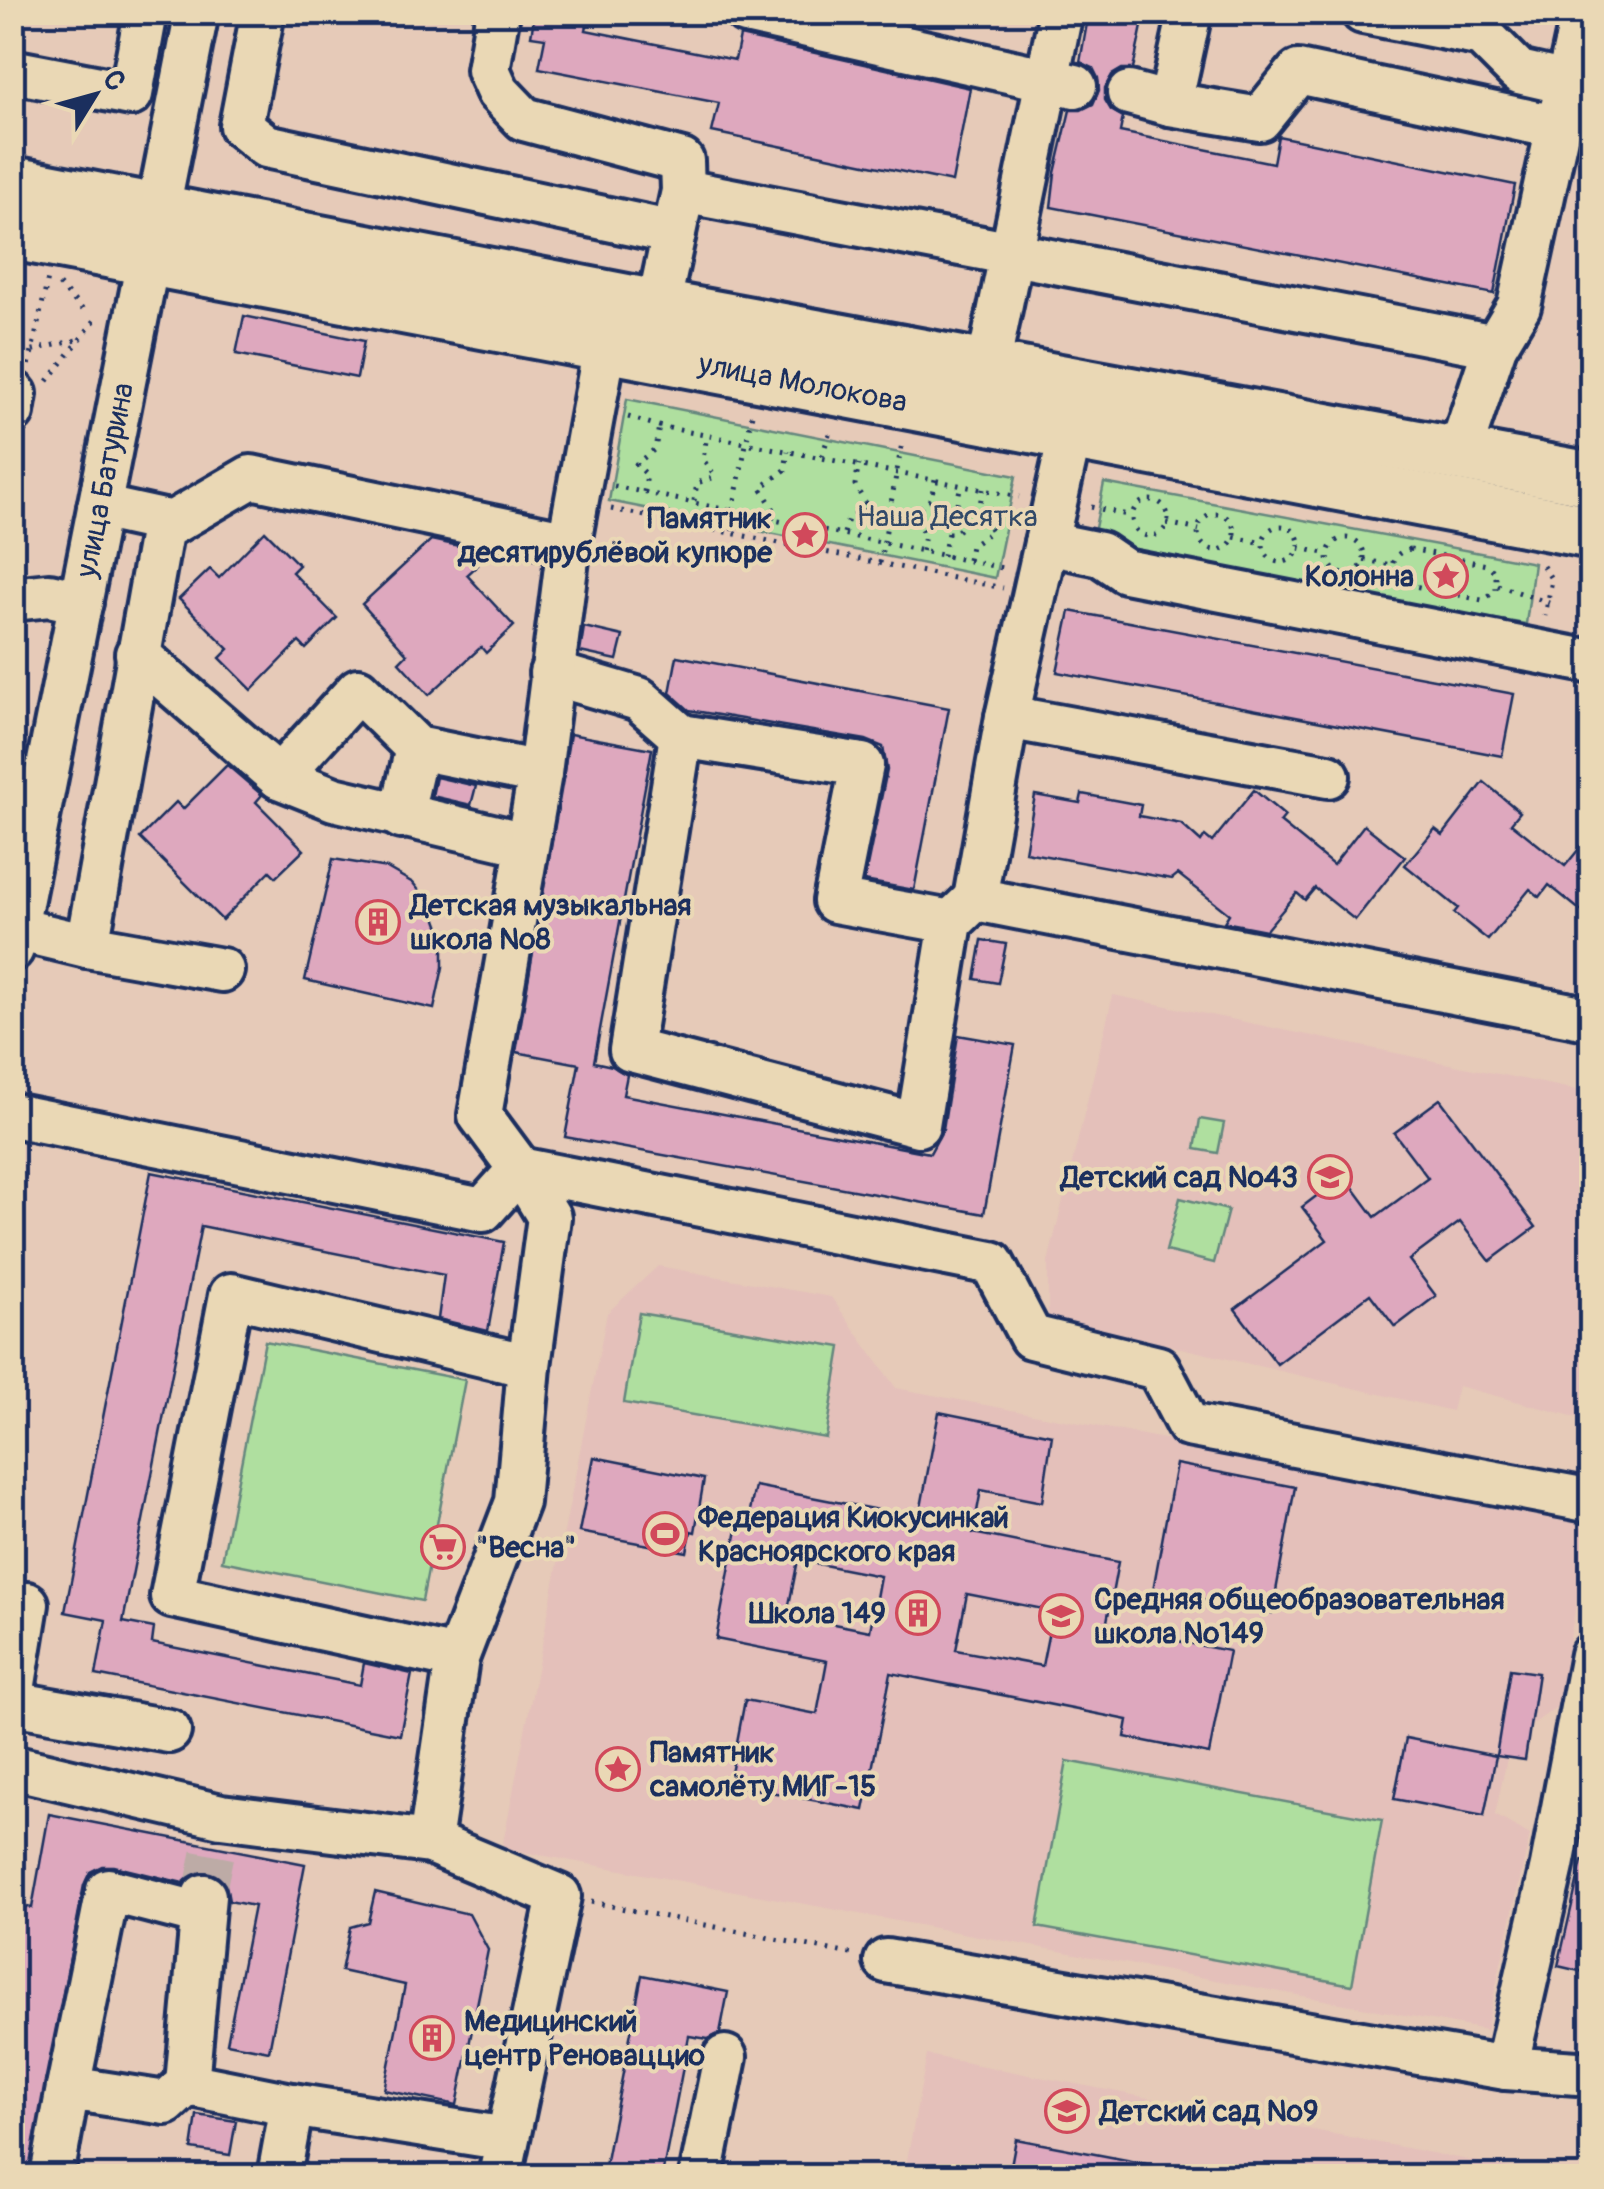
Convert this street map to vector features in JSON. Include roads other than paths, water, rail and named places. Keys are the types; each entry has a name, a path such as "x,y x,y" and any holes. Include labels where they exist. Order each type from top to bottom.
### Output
{"main road":[{"name":"улица Молокова","path":"12,182 154,235 605,346 1592,532"},
{"name":"улица Молокова","path":"12,233 154,235 658,307 1592,478"}],"street":[{"path":"12,71 130,94 146,12"},
{"name":"улица Батурина","path":"14,935 197,12"},
{"path":"263,12 241,126 266,146 674,233"},
{"path":"498,12 488,70 498,92 524,119 682,161 683,191 658,307"},
{"path":"746,12 1061,82"},
{"path":"988,367 1010,254 1061,82 1061,12"},
{"path":"1170,104 1190,12"},
{"path":"1363,12 1482,35 1519,72 1567,82"},
{"path":"1460,454 1495,346 1519,306 1583,12"},
{"path":"1128,93 1260,119 1298,72 1556,127"},
{"path":"683,191 1495,346"},
{"path":"430,1842 458,1658 517,1502 529,1366 549,1217 480,1115 540,773 551,673 583,513 605,346"},
{"path":"681,736 631,1050 918,1125 1007,718 1022,589 1046,542 1070,436"},
{"path":"99,507 172,523 251,477 583,513"},
{"path":"86,946 162,521"},
{"path":"1046,542 1100,554 1125,571 1592,662"},
{"path":"12,598 49,595 81,602"},
{"path":"137,654 280,777 334,799 526,844"},
{"path":"551,673 638,699 681,736 862,765 835,901 963,911 1592,1019"},
{"path":"280,777 358,690 417,748 540,773"},
{"path":"1007,718 1328,776"},
{"path":"402,817 417,748"},
{"path":"14,935 222,970"},
{"path":"12,1114 483,1210 520,1169"},
{"path":"520,1169 992,1263 1031,1337 1158,1368 1188,1425 1592,1501"},
{"path":"458,1658 172,1596 231,1295 529,1366"},
{"path":"27,1604 12,1700 169,1731"},
{"path":"1506,2068 1580,1790 1592,1654"},
{"path":"12,1767 218,1831 430,1842 559,1896 504,2158 187,2084"},
{"path":"52,2176 68,2088 108,1890 202,1905 187,2084 166,2103 68,2088"},
{"path":"886,1961 1506,2068 1592,2074"},
{"path":"701,2176 725,2056"},
{"path":"279,2176 292,2106"}],"tunnel":[{"path":"204,1896 214,1846"}],"place":[{"name":"Памятник десятирублёвой купюре","path":"805,535"},
{"name":"Колонна","path":"1446,576"},
{"name":"Детская музыкальная школа №8","path":"378,922"},
{"name":"Детский сад №43","path":"1330,1177"},
{"name":"Федерация Киокусинкай Красноярского края","path":"665,1534"},
{"name":"\"Весна\"","path":"443,1547"},
{"name":"Школа 149","path":"918,1613"},
{"name":"Средняя общеобразовательная школа №149","path":"1061,1616"},
{"name":"Памятник самолёту МИГ-15","path":"618,1769"},
{"name":"Медицинский центр Реноваццио","path":"432,2038"},
{"name":"Детский сад №9","path":"1067,2111"}],"park label":[{"name":"Наша Десятка","path":"947,516"}]}
